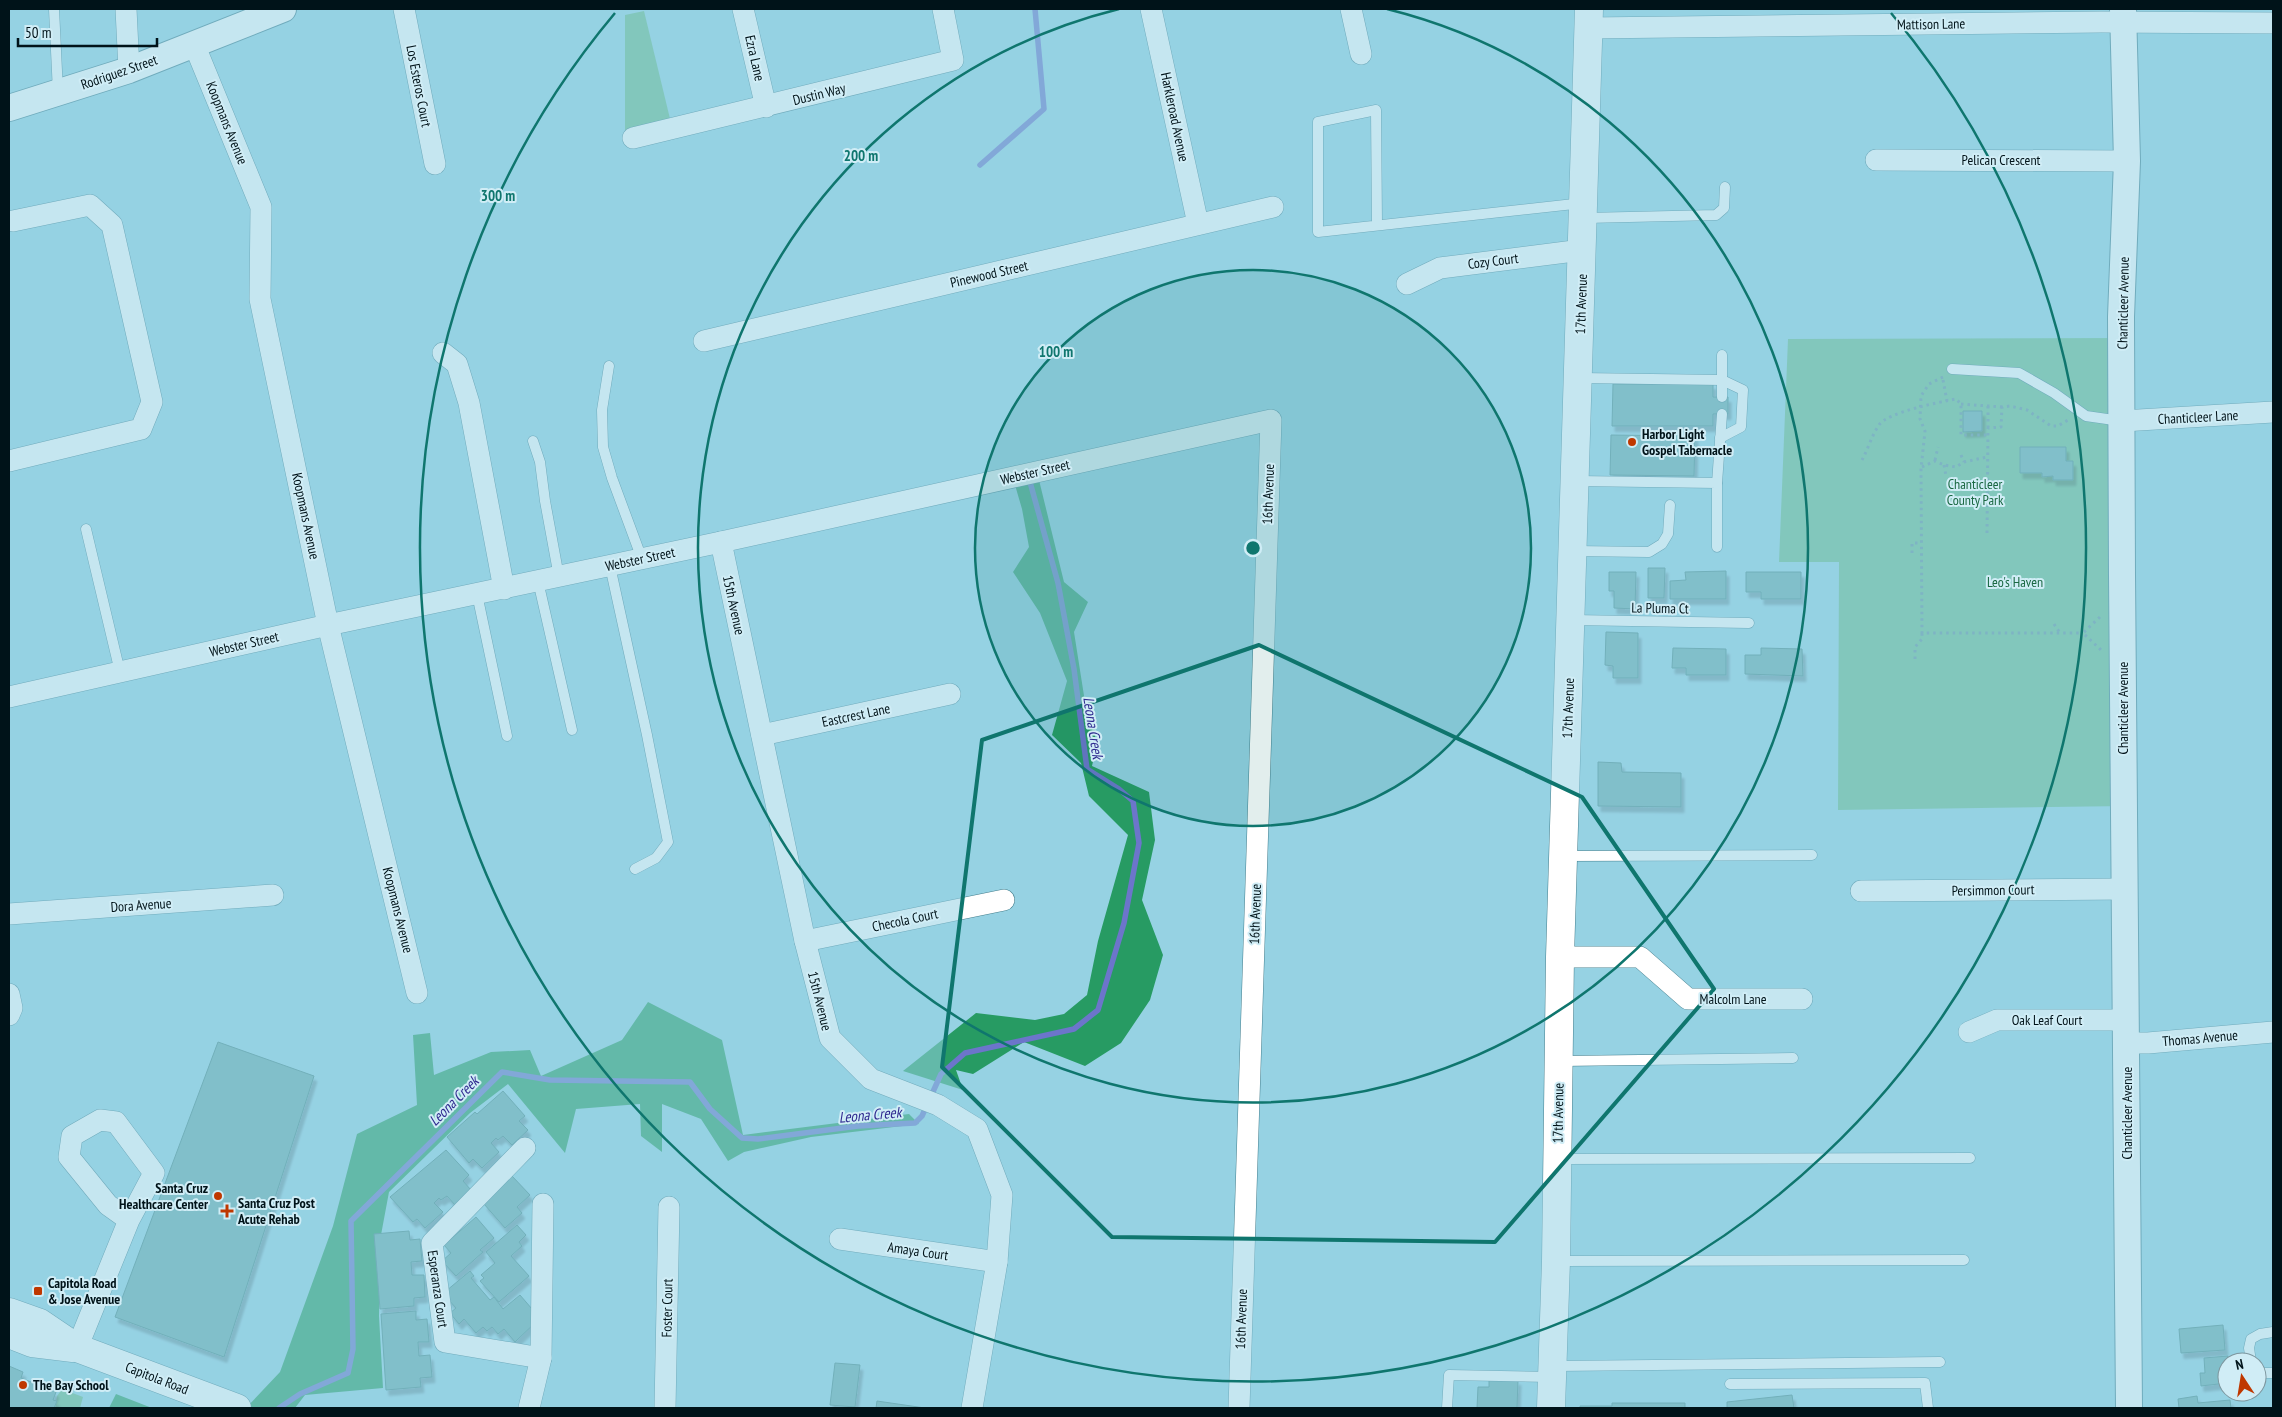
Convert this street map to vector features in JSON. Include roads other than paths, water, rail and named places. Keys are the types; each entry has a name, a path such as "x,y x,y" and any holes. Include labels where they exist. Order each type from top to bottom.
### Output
{"main road":[{"name":"17th Avenue","path":"1551,1408 1556,1261 1560,956 1589,18"},
{"name":"Capitola Road","path":"9,1312 40,1323 77,1348 237,1408"},
{"name":"Capitola Road","path":"9,1334 32,1343 77,1348"}],"street":[{"path":"126,9 129,70"},
{"name":"Rodriguez Street","path":"9,108 129,70 282,9"},
{"name":"Los Esteros Court","path":"404,9 435,164"},
{"name":"Ezra Lane","path":"743,9 766,107"},
{"name":"Dustin Way","path":"633,138 952,60 943,9"},
{"name":"Harkleroad Avenue","path":"1151,9 1198,224"},
{"path":"1351,9 1361,54"},
{"name":"Mattison Lane","path":"1589,18 2124,15 2273,23"},
{"name":"Chanticleer Avenue","path":"2124,15 2127,161 2122,317 2122,421 2129,1408"},
{"name":"Koopmans Avenue","path":"194,44 261,207 260,299 328,625 417,993"},
{"name":"Pelican Crescent","path":"1876,160 2127,161"},
{"path":"9,462 141,429 152,402 112,224 90,205 10,216"},
{"name":"Pinewood Street","path":"704,341 1273,207"},
{"name":"Cozy Court","path":"1407,284 1440,268 1582,250"},
{"path":"443,353 457,364 469,403 504,589"},
{"name":"Chanticleer Lane","path":"2122,421 2273,412"},
{"name":"Webster Street","path":"9,697 328,625 721,542 1271,420"},
{"name":"16th Avenue","path":"1239,1408 1271,420"},
{"name":"15th Avenue","path":"721,542 806,941 830,1038 871,1079 938,1105 977,1129 1002,1195 996,1262 972,1408"},
{"name":"Eastcrest Lane","path":"762,735 950,694"},
{"name":"Persimmon Court","path":"1860,891 2125,889"},
{"name":"Dora Avenue","path":"9,914 273,895"},
{"name":"Checola Court","path":"806,941 1004,900"},
{"name":"Malcolm Lane","path":"1560,956 1640,956 1688,999 1802,999"},
{"path":"9,994 12,1008 9,1015"},
{"name":"Oak Leaf Court","path":"1969,1032 1997,1020 2127,1031"},
{"name":"Thomas Avenue","path":"2127,1031 2148,1043 2273,1032"},
{"path":"77,1348 129,1220 154,1173 116,1122 100,1120 72,1136 69,1157 108,1205 129,1220"},
{"name":"Esperanza Court","path":"525,1148 432,1243 445,1342 541,1358"},
{"path":"530,1408 541,1358 543,1204"},
{"name":"Foster Court","path":"665,1408 668,1207"},
{"name":"Amaya Court","path":"840,1239 996,1262"}],"lane":[{"path":"54,9 58,93"},
{"path":"1377,225 1376,110 1318,122 1318,232 1377,225 1584,210 1716,215 1724,208 1725,187"},
{"path":"1722,355 1722,397"},
{"path":"609,366 602,410 603,447 612,478 642,559"},
{"path":"1952,369 2019,373 2054,393 2086,416 2122,421"},
{"path":"1579,378 1722,380 1743,390 1741,426 1720,438"},
{"path":"1717,547 1717,483 1722,414"},
{"path":"533,441 540,462 559,577"},
{"path":"1576,482 1717,483"},
{"path":"1573,551 1649,552 1662,544 1668,534 1670,504"},
{"path":"86,529 120,672"},
{"path":"610,566 647,734 668,842 656,858 634,869"},
{"path":"538,581 572,730"},
{"path":"477,594 506,736"},
{"name":"La Pluma Ct","path":"1571,620 1750,623"},
{"path":"1564,856 1812,855"},
{"path":"1559,1061 1793,1058"},
{"path":"1558,1160 1970,1158"},
{"path":"1556,1261 1964,1260"},
{"path":"2249,1352 2248,1348 2252,1339 2260,1334 2273,1332"},
{"path":"1447,1408 1449,1375 1940,1362"},
{"path":"1730,1384 1925,1383 1928,1408"}],"waterway":[{"path":"980,165 1044,109 1035,9"},
{"name":"Leona Creek","path":"279,1408 300,1394 348,1373 353,1349 351,1221 502,1072 550,1080 690,1082 710,1109 742,1138 758,1139 858,1126 915,1123 922,1116 941,1074 965,1053 1074,1029 1098,1010 1124,923 1139,843 1133,801 1119,789 1087,769 1074,669 1058,583 1030,482"}],"place":[{"name":"Harbor Light Gospel Tabernacle","path":"1632,442"},
{"name":"Santa Cruz Healthcare Center","path":"218,1196"},
{"name":"Santa Cruz Post Acute Rehab","path":"227,1211"},
{"name":"Capitola Road & Jose Avenue","path":"38,1291"},
{"name":"The Bay School","path":"23,1385"}],"park label":[{"name":"Chanticleer County Park","path":"1975,492"},
{"name":"Leo's Haven","path":"2015,582"}]}
